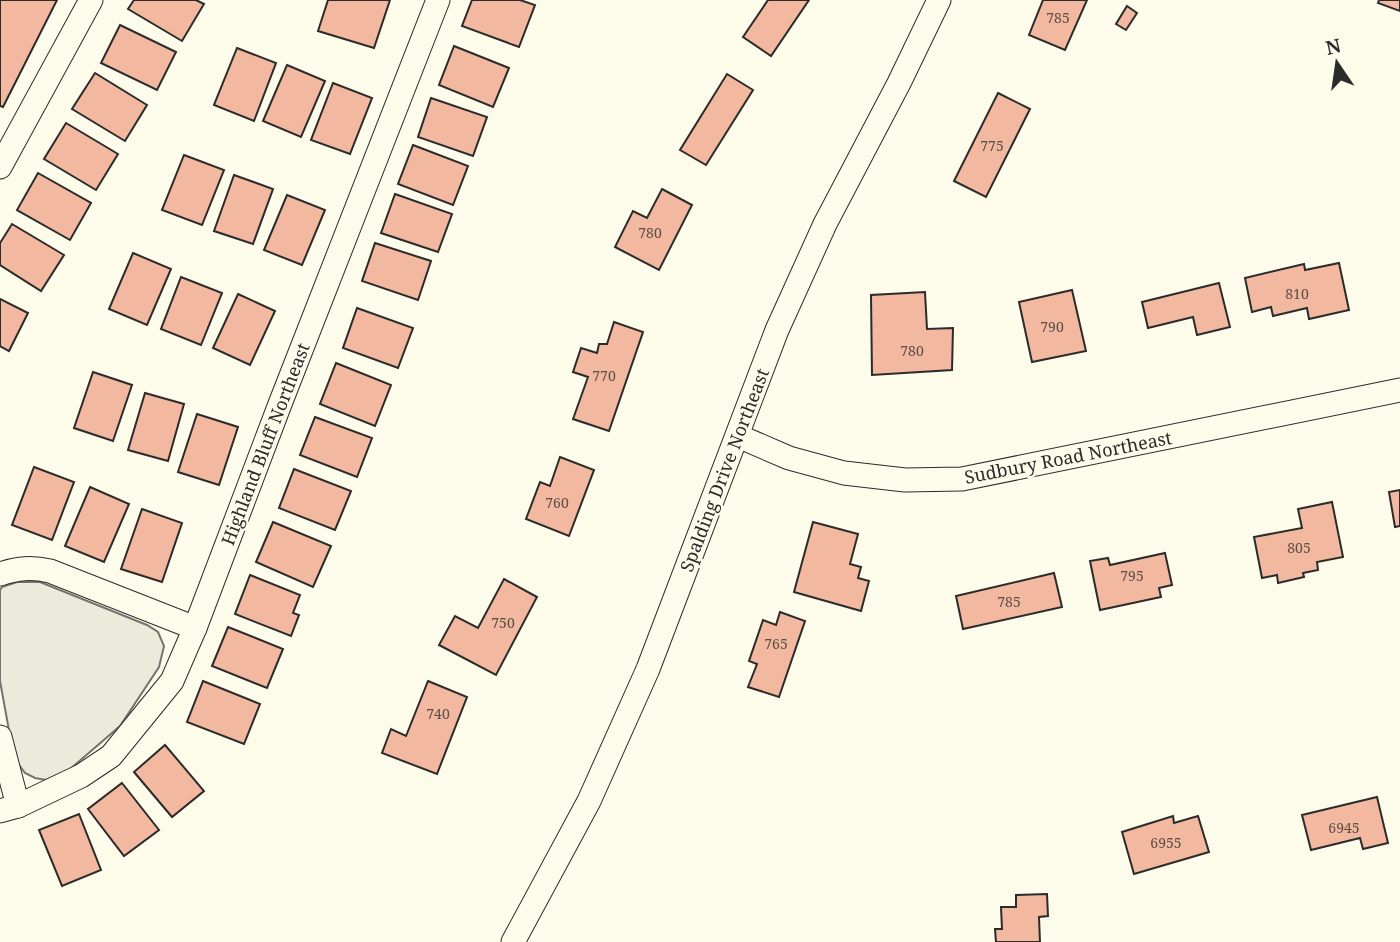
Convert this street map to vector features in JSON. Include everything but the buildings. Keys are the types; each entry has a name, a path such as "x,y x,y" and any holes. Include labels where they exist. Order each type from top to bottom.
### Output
{"street":[{"path":"0,167 91,0"},
{"name":"Highland Bluff Northeast","path":"9,809 81,776 111,756 172,681 195,628 438,0"},
{"name":"Spalding Drive Northeast","path":"513,942 589,801 648,669 777,330 825,224 939,0"},
{"name":"Sudbury Road Northeast","path":"738,436 789,458 844,473 905,480 962,479 1400,390"},
{"path":"0,574 15,569 50,571 195,628"},
{"path":"0,737 9,809"}],"shaded area":[{"path":"17,582 40,582 147,625 158,632 164,646 159,667 120,726 69,770 46,780 25,773 14,758 0,681 0,590"}]}
